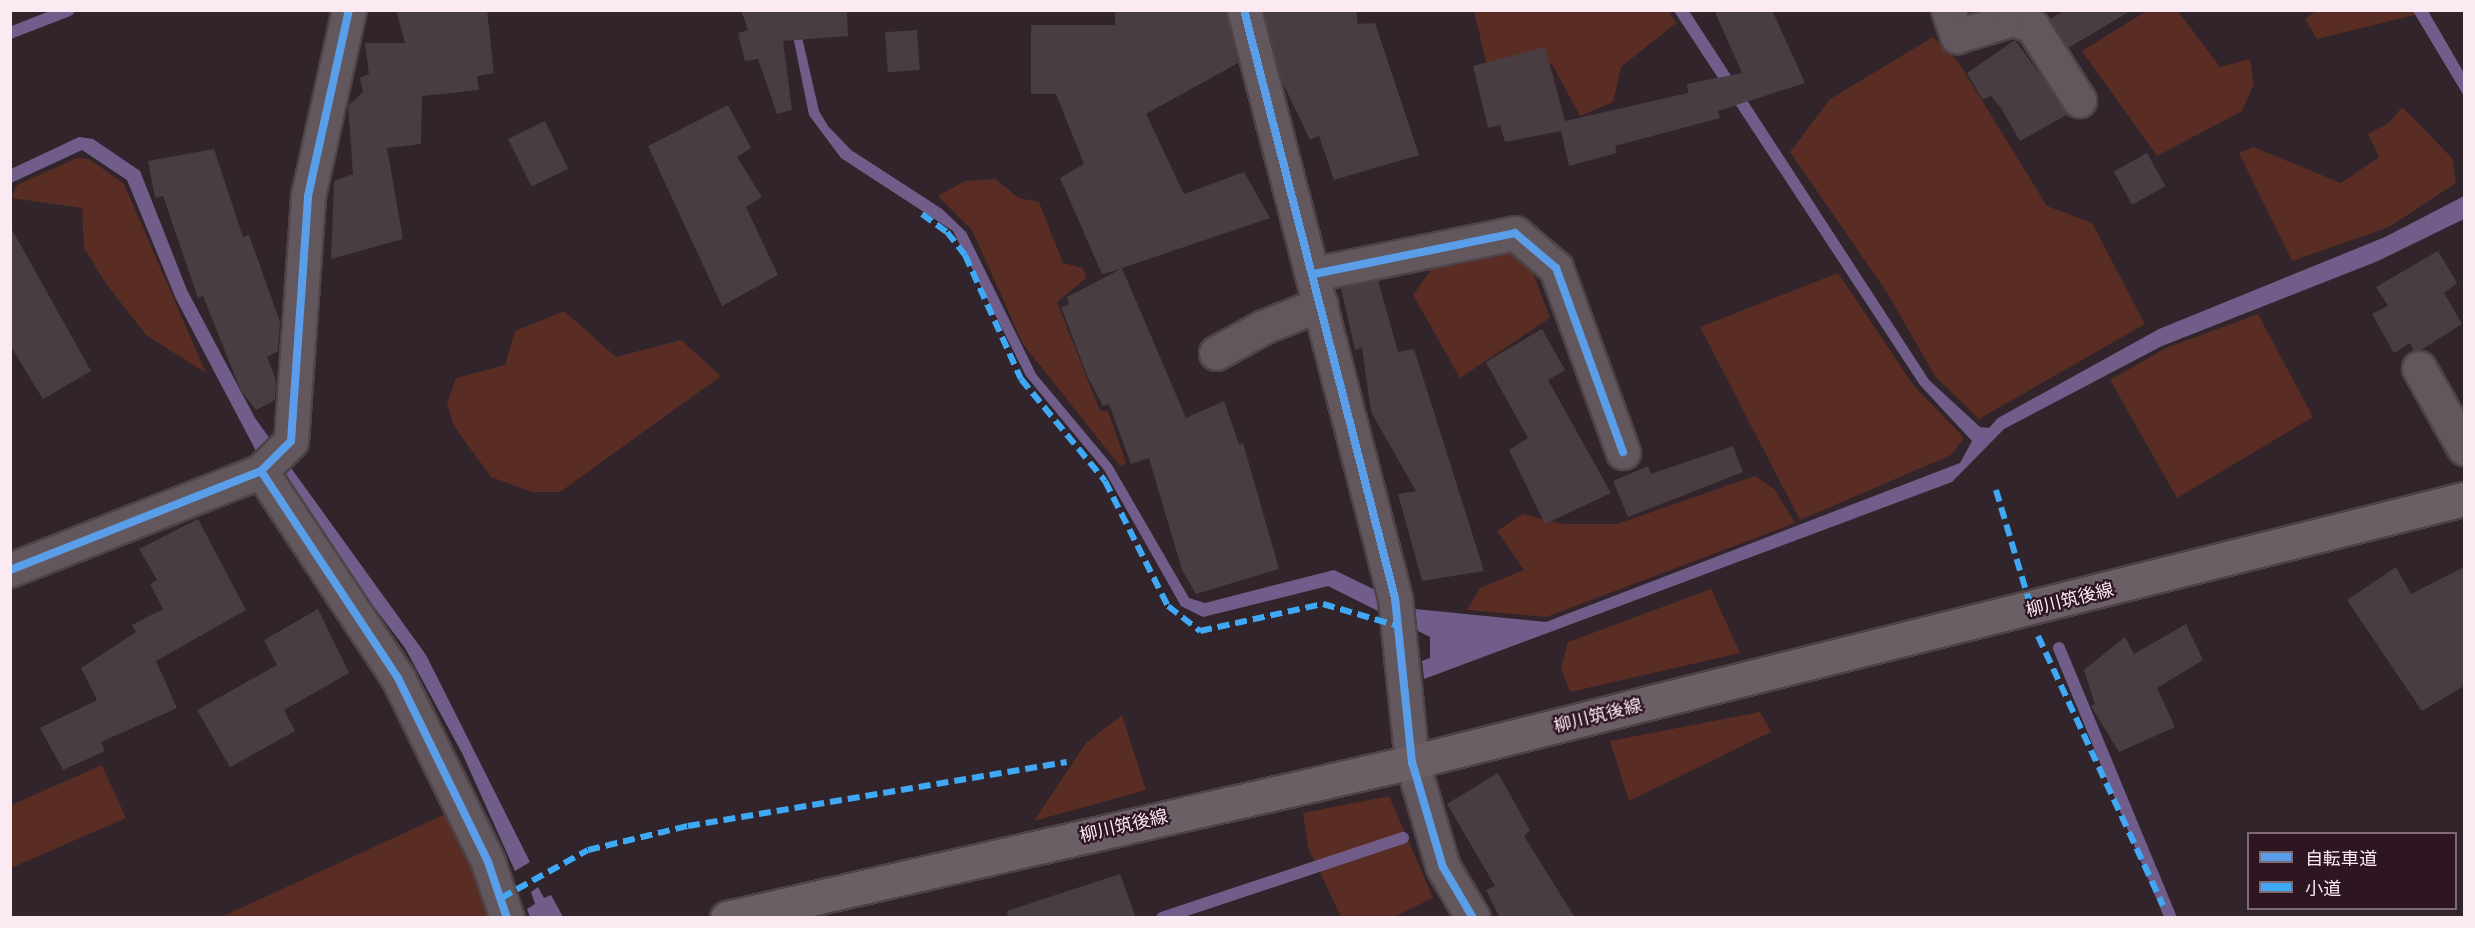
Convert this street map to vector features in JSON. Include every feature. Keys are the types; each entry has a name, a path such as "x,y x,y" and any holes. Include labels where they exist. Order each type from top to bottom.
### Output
{"main road":[{"name":"柳川筑後線","path":"727,918 1412,762 2464,499"}],"street":[{"path":"10,570 261,471 291,441 308,196 349,10"},
{"path":"1244,10 1318,289 1395,598 1412,762 1443,867 1473,918"},
{"path":"1948,10 1957,36 2013,19 2032,26 2079,100"},
{"path":"1216,353 1263,327 1318,289 1515,233 1556,268 1623,452"},
{"path":"2419,368 2464,448"},
{"path":"261,471 398,678 488,862 507,918"}],"shaded area":[{"path":"2148,10 2178,11 2220,67 2250,59 2254,84 2242,111 2157,156 2082,51"},
{"path":"788,11 796,11 819,111 828,126 851,150 942,209 966,232 1036,374 1112,465 1189,598 1205,603 1334,570 1415,609 1546,622 1960,463 1972,441 1920,385 1674,11 1689,11 1929,380 1980,427 1989,428 1998,418 2159,329 2385,237 2464,196 2464,219 2378,261 2162,346 2004,429 1952,482 1424,679 1422,661 1430,658 1430,637 1328,586 1203,617 1181,606 1104,470 1026,376 953,231 841,158 809,115"},
{"path":"1474,11 1669,11 1676,23 1621,67 1613,102 1580,116 1552,64 1486,62"},
{"path":"2316,11 2431,11 2317,39 2305,19"},
{"path":"2413,11 2428,11 2464,73 2464,96"},
{"path":"1933,37 1957,60 2047,206 2092,223 2145,324 1979,419 1935,376 1886,291 1790,152 1830,99"},
{"path":"2402,107 2452,158 2456,183 2389,227 2292,261 2239,153 2253,147 2341,183 2379,157 2368,134 2390,122"},
{"path":"79,137 93,139 140,171 187,290 255,418 426,655 530,862 515,871 463,755 405,648 256,451 176,299 127,180 82,150 11,183 11,169"},
{"path":"77,158 89,159 124,184 206,373 146,335 107,285 84,248 82,208 11,198 17,185"},
{"path":"995,179 1019,198 1039,202 1063,263 1083,268 1086,278 1057,302 1100,411 1108,411 1126,463 1120,466 1023,344 972,230 938,196 965,181"},
{"path":"1504,250 1531,268 1550,318 1460,378 1413,295 1437,261"},
{"path":"1838,273 1914,386 1964,438 1951,455 1800,520 1700,327"},
{"path":"564,311 616,357 681,340 721,376 560,492 532,492 491,477 454,426 447,403 456,378 505,365 515,331"},
{"path":"2258,314 2313,417 2177,498 2110,380 2166,348"},
{"path":"1755,476 1774,489 1795,523 1546,617 1467,610 1480,588 1524,570 1497,531 1523,514 1562,524 1617,524"},
{"path":"1711,589 1740,653 1570,692 1561,668 1568,642"},
{"path":"1760,712 1771,732 1629,801 1610,741"},
{"path":"1122,715 1146,790 1034,821 1086,743"},
{"path":"102,765 126,818 11,868 11,805"},
{"path":"1389,796 1433,898 1394,917 1341,917 1308,847 1303,813"},
{"path":"452,811 490,918 219,918"},
{"path":"538,887 544,898 551,895 563,917 530,917 527,909 535,904 531,892"}],"building":[{"path":"396,10 487,10 494,73 477,76 479,90 422,96 421,144 387,148 403,239 331,259 334,181 353,174 348,106 363,92 360,78 369,74 365,43 405,43"},
{"path":"741,10 847,10 848,36 783,41 792,110 777,114 758,59 745,61 738,33 748,30"},
{"path":"1115,10 1226,10 1238,63 1146,114 1184,194 1244,172 1270,218 1122,268 1186,418 1224,401 1239,444 1243,443 1279,569 1196,594 1182,570 1149,458 1131,464 1109,404 1103,406 1088,378 1061,307 1069,305 1067,297 1121,269 1102,274 1060,178 1084,164 1056,94 1031,94 1031,25 1115,25"},
{"path":"1263,10 1356,10 1358,24 1375,23 1419,155 1334,180 1319,136 1310,140 1281,79"},
{"path":"1714,10 1772,10 1805,83 1718,111 1720,118 1615,146 1617,153 1569,166 1561,131 1505,142 1500,125 1488,128 1473,66 1545,47 1565,121 1688,93 1687,84 1742,73"},
{"path":"2065,10 2132,10 2068,48 2050,19"},
{"path":"917,30 920,70 888,72 885,32"},
{"path":"2015,40 2068,114 2020,141 2001,108 1991,96 1983,100 1967,73"},
{"path":"728,105 751,148 737,157 762,197 746,207 778,275 722,306 648,146"},
{"path":"545,121 568,169 531,187 508,139"},
{"path":"214,149 243,237 249,235 280,322 278,351 267,357 276,380 275,400 256,410 241,391 203,296 198,298 163,196 155,198 148,161"},
{"path":"2147,153 2165,186 2132,205 2114,171"},
{"path":"10,226 91,371 43,399 10,345"},
{"path":"2438,251 2457,283 2444,293 2462,324 2421,350 2414,351 2410,343 2394,353 2372,314 2388,306 2376,287"},
{"path":"1378,280 1398,352 1414,349 1484,571 1422,581 1398,494 1416,491 1371,412 1362,348 1355,350 1341,288"},
{"path":"1542,329 1565,370 1548,380 1611,493 1545,524 1509,450 1528,438 1486,362"},
{"path":"1733,446 1743,472 1628,517 1613,481 1648,466 1651,474"},
{"path":"198,519 246,610 156,661 177,708 101,742 105,751 63,770 40,728 97,700 81,668 136,632 132,625 163,609 150,584 157,580 139,549"},
{"path":"2396,567 2411,594 2464,567 2464,686 2422,711 2347,600"},
{"path":"318,609 349,673 284,710 295,731 230,767 197,710 277,665 264,640"},
{"path":"2186,624 2203,660 2157,688 2175,727 2119,752 2091,706 2095,704 2084,670 2125,637 2134,654"},
{"path":"1498,773 1530,830 1524,836 1575,918 1500,918 1486,890 1495,886 1447,804"},
{"path":"1120,874 1136,918 1008,918 1007,911"}],"waterway":[{"path":"10,33 69,10"},
{"path":"2059,648 2171,918"},
{"path":"1162,918 1403,838"}],"marked path":[{"path":"922,214 947,232 965,255 1021,379 1105,481 1168,606 1200,631 1323,604 1398,626"},
{"path":"1996,490 2032,611"},
{"path":"2038,636 2163,905"},
{"path":"501,898 588,850 688,826 1067,762"}],"cycle path":[{"path":"10,570 261,471 291,441 308,196 349,10"},
{"path":"1244,10 1395,598 1412,762 1443,867 1473,918"},
{"path":"1314,274 1515,233 1556,268 1623,452"},
{"path":"261,471 398,678 488,862 507,918"}]}
